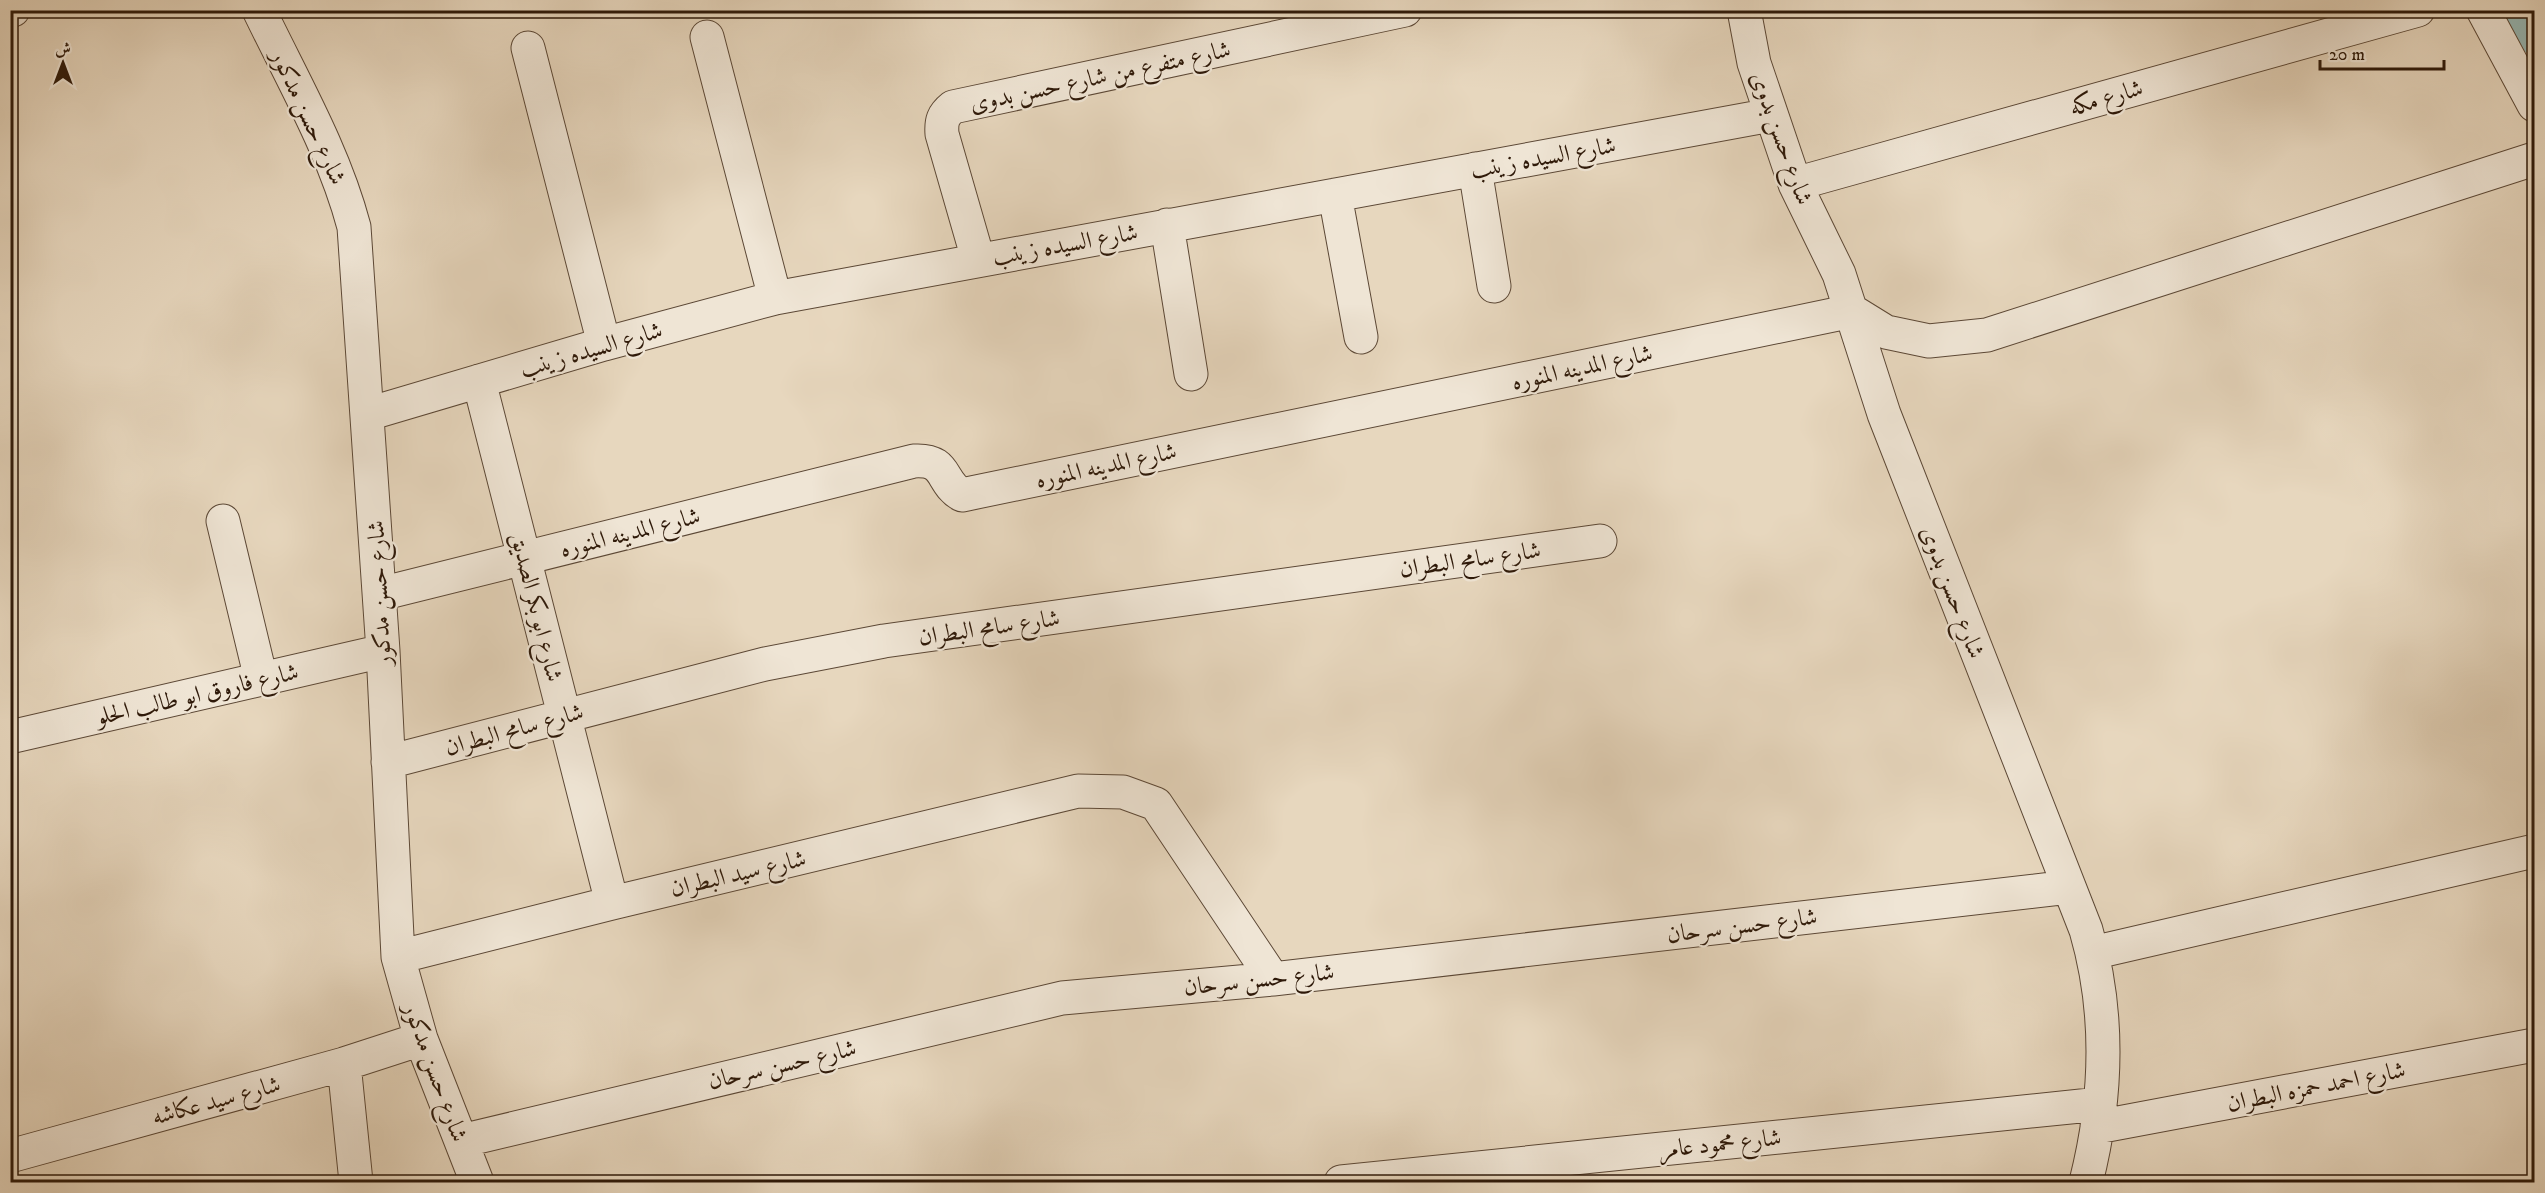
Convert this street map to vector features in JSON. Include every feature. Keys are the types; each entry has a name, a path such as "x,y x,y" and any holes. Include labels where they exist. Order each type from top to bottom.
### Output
{"street":[{"name":"شارع حسن مدكور","path":"259,10 345,193 354,227 380,594 399,957 421,1040 477,1182"},
{"name":"شارع متفرع من شارع حسن بدوى","path":"978,259 942,134 941,123 945,114 953,107 1406,10"},
{"name":"شارع حسن بدوى","path":"1744,10 1754,63 1795,184 1839,274 1884,414 2057,862 2069,887 2092,953 2102,1003 2104,1053 2098,1115 2086,1182"},
{"name":"شارع مكه","path":"1795,184 2418,10"},
{"path":"2483,10 2535,105"},
{"path":"707,37 775,298"},
{"path":"528,48 604,345"},
{"name":"شارع السيده زينب","path":"368,414 775,298 1770,115"},
{"path":"1852,310 1886,332 1929,341 1987,335 2535,159"},
{"path":"1475,169 1494,286"},
{"path":"1335,195 1361,337"},
{"path":"1167,225 1191,374"},
{"name":"شارع المدينه المنوره","path":"380,594 914,461 934,463 945,473 947,483 953,490 962,495 1852,310"},
{"name":"شارع ابو بكر الصديق","path":"479,381 612,903"},
{"path":"223,521 261,680"},
{"name":"شارع سامح البطران","path":"388,762 765,664 874,642 1600,541"},
{"name":"شارع فاروق ابو طالب الحلو","path":"10,737 383,651"},
{"name":"شارع سيد البطران","path":"399,957 612,903 1078,791 1123,792 1156,804 1273,979"},
{"path":"2092,953 2535,851"},
{"name":"شارع حسن سرحان","path":"461,1141 1062,998 1273,979 2069,887"},
{"name":"شارع سيد عكاشه","path":"10,1156 344,1064 421,1040"},
{"name":"شارع احمد حمزه البطران","path":"2098,1115 2535,1045"},
{"path":"344,1064 356,1182"},
{"name":"شارع محمود عامر","path":"1341,1182 2098,1115"}],"waterway":[{"path":"2523,10 2534,32"}]}
